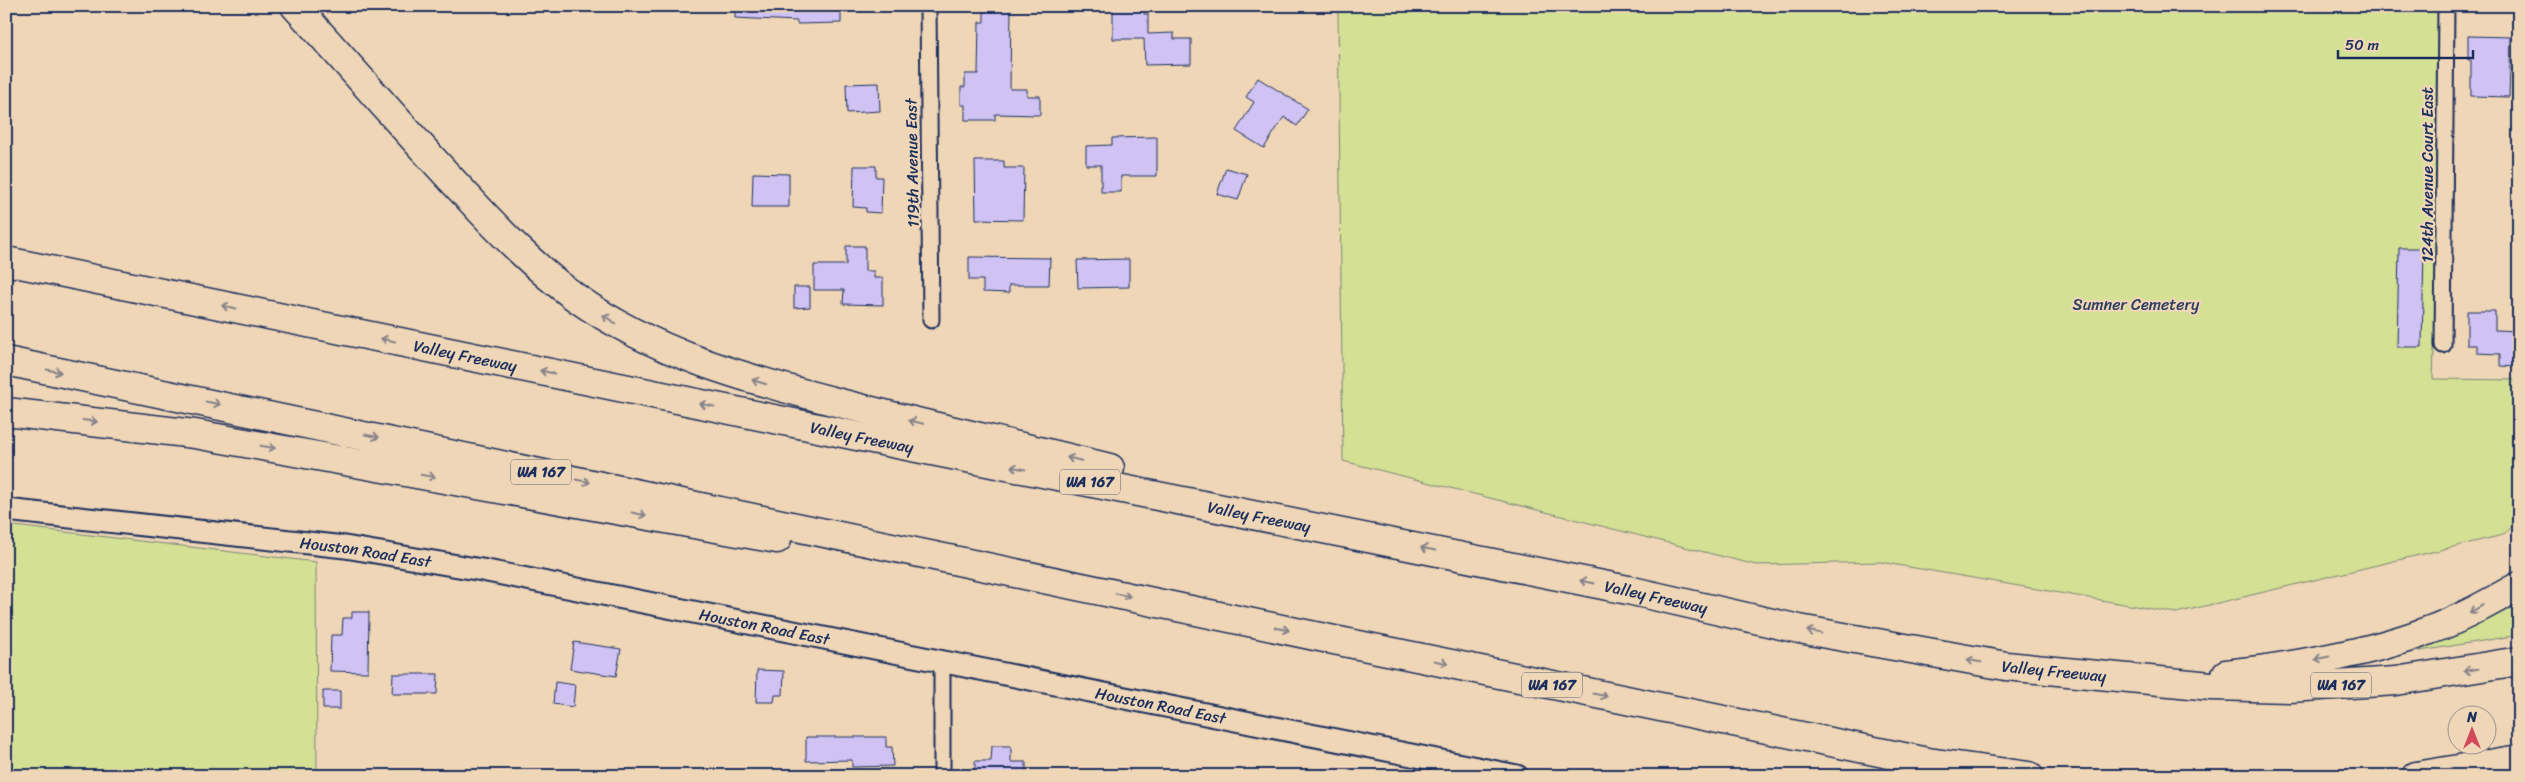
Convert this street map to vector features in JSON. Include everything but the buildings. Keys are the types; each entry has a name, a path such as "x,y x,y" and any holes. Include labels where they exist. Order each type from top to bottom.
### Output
{"highway":[{"path":"295,6 439,167 530,260 575,296 619,325 654,344 688,358 763,383 1205,492 1323,528"},
{"name":"Valley Freeway","path":"6,261 857,436 1628,590 1799,629 1924,653 2016,668 2211,686 2290,688 2396,681 2519,660"},
{"name":"WA 167","path":"6,361 1334,640 1909,758 2029,776"},
{"path":"6,412 195,434 585,503 727,532 1076,585"},
{"path":"2161,680 2229,674 2317,660 2394,642 2464,616 2519,586"},
{"path":"2416,776 2519,759"}],"street":[{"name":"119th Avenue East","path":"928,6 931,320"},
{"name":"124th Avenue Court East","path":"2443,345 2446,6"},
{"name":"Houston Road East","path":"6,510 345,547 482,570 1516,776"},
{"path":"942,662 942,776"}],"green space":[{"name":"Sumner Cemetery","path":"1338,6 2446,6 2433,379 2519,380 2519,520 2503,535 2176,613 1880,562 1756,565 1343,461"},
{"path":"6,525 316,562 317,776 6,776"},
{"path":"2519,602 2519,635 2414,652 2507,610"}]}
